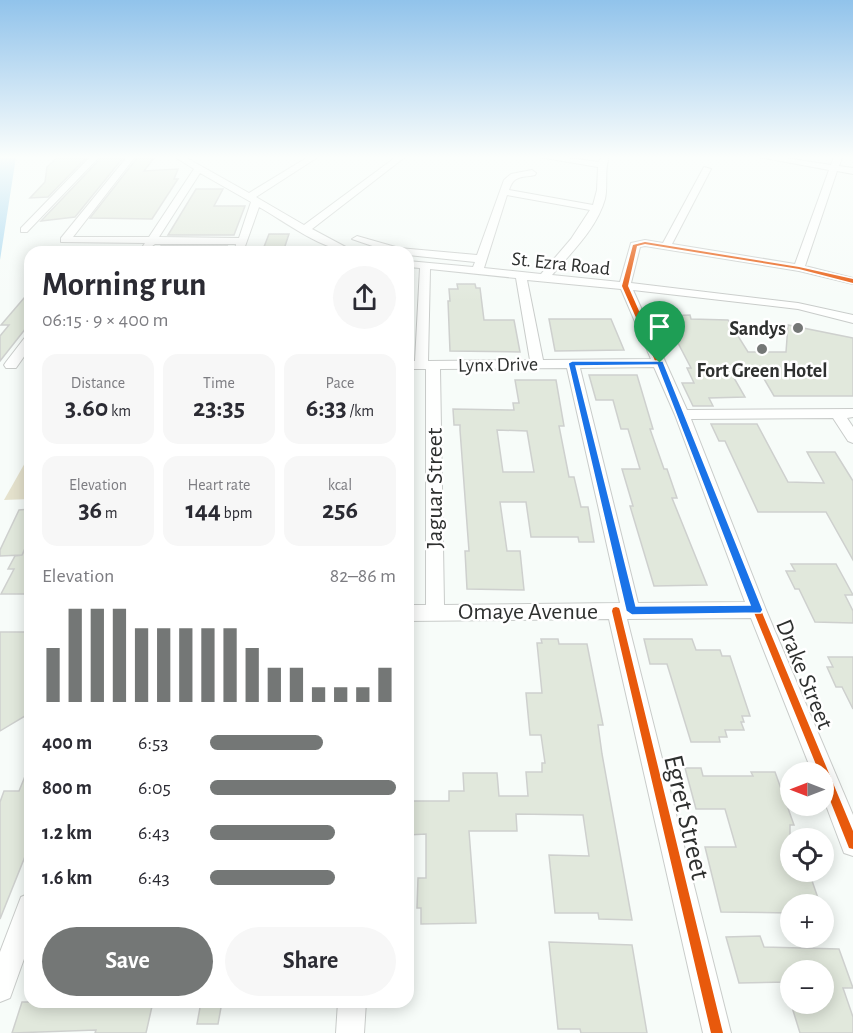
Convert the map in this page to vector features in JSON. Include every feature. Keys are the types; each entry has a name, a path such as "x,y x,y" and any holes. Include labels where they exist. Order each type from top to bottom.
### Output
{"street":[{"path":"24,230 48,205"},
{"path":"91,205 64,238 69,241 244,241"},
{"path":"148,246 176,205"},
{"path":"242,246 252,205"},
{"path":"262,205 304,229 327,246"},
{"path":"304,229 336,205"},
{"path":"414,254 480,265 499,205"},
{"path":"579,205 595,208"},
{"path":"545,277 578,237 597,205"},
{"path":"667,245 688,205"},
{"path":"799,268 822,205"},
{"path":"357,239 381,246"},
{"path":"98,246 103,240"},
{"path":"625,286 635,245 652,243 736,260 799,268 853,281"},
{"name":"St. Ezra Road","path":"414,265 480,265 521,275 798,306 853,319"},
{"name":"Jaguar Street","path":"425,266 421,364 435,611"},
{"path":"521,275 537,363"},
{"name":"Drake Street","path":"625,286 682,414 757,610 845,806 853,844"},
{"path":"11,365 24,347"},
{"name":"Egret Street","path":"572,363 717,1033"},
{"name":"Lynx Drive","path":"421,364 660,363"},
{"path":"682,414 853,413"},
{"path":"837,414 853,438"},
{"name":"Omaye Avenue","path":"414,613 757,610"},
{"path":"0,988 24,922"},
{"path":"350,1033 352,1008"}],"shaded area":[{"path":"24,465 24,499 4,500"}],"water":[{"path":"0,205 9,205 0,260"}],"building":[{"path":"56,205 85,205 75,217 41,221"},
{"path":"100,205 161,205 152,219 90,218"},
{"path":"186,205 245,206 234,235 168,235"},
{"path":"269,234 289,234 285,246 264,246"},
{"path":"457,284 475,284 476,288 480,288 484,320 514,320 520,352 450,351 449,289 458,289"},
{"path":"24,298 24,331 0,361 0,336 9,325 1,325"},
{"path":"690,315 691,319 728,320 748,352 786,352 788,325 853,338 853,396 774,396 763,377 734,378 745,397 709,398 713,406 693,406 682,383 694,383 687,368 691,368 664,316"},
{"path":"549,319 611,319 624,350 555,351"},
{"path":"589,375 637,375 653,429 650,429 677,498 672,498 707,585 654,586 630,506 633,506 622,469 640,469 628,429 621,429 613,400 596,400"},
{"path":"515,380 556,380 564,426 559,426 569,477 574,477 581,507 588,507 594,542 579,542 578,537 531,537 526,502 500,502 507,551 520,551 524,590 467,589 465,551 469,551 460,425 454,425 453,409 514,410 513,403 519,403","holes":["497,430 527,431 534,472 503,472"]},
{"path":"711,424 757,424 788,482 824,483 807,452 835,452 853,481 853,560 826,512 758,512 725,441 719,441"},
{"path":"19,510 24,510 24,550 22,555 0,556 0,550"},
{"path":"24,551 24,594 1,594 14,569 8,569 15,556 22,555"},
{"path":"791,564 836,564 853,595 845,595 853,611 853,623 815,622 799,589 795,589 786,571 795,571"},
{"path":"0,632 24,632 24,717 0,731"},
{"path":"541,639 558,639 559,644 587,644 603,725 598,725 602,754 632,920 599,919 598,913 555,913 549,855 589,856 583,815 516,814 517,831 469,831 476,923 421,924 421,908 417,908 418,878 426,878 426,834 414,835 414,801 449,801 449,791 464,791 463,773 497,773 499,796 528,796 526,772 542,772 542,763 545,763 541,735 530,735 526,693 542,693 537,643 542,643"},
{"path":"644,639 692,639 696,650 720,650 722,656 730,656 750,716 742,716 744,722 741,722 744,730 725,730 727,737 719,737 720,742 691,742 667,664 650,664"},
{"path":"828,657 853,657 853,709 842,687 836,687 827,667 833,667"},
{"path":"685,768 701,768 703,776 753,776 751,772 775,772 780,786 780,816 791,816 794,825 790,825 790,828 780,828 780,882 812,882 817,894 780,894 780,913 721,912 705,847 736,847 725,809 696,809"},
{"path":"24,779 24,859 0,919 0,802 4,791 19,791"},
{"path":"760,936 764,947 839,949 853,988 843,988 853,1017 853,1033 800,1033 794,1014 834,1014 834,960 780,960 780,982 739,983 726,937"},
{"path":"549,942 632,945 647,1033 581,1033 580,1029 558,1029"},
{"path":"22,1002 24,1002 24,1008 152,1008 146,1033 95,1033 96,1030 12,1033"},
{"path":"200,1008 221,1008 218,1024 197,1024"}],"cycle path":[{"path":"853,281 799,268 645,243 635,245 625,286 682,415 757,610 853,844"},
{"path":"616,611 717,1033"}],"place":[{"name":"Sandys","path":"798,328"},
{"name":"Fort Green Hotel","path":"762,349"}],"route":[{"path":"572,363 660,363 682,414 757,610 632,611 572,363"}]}
